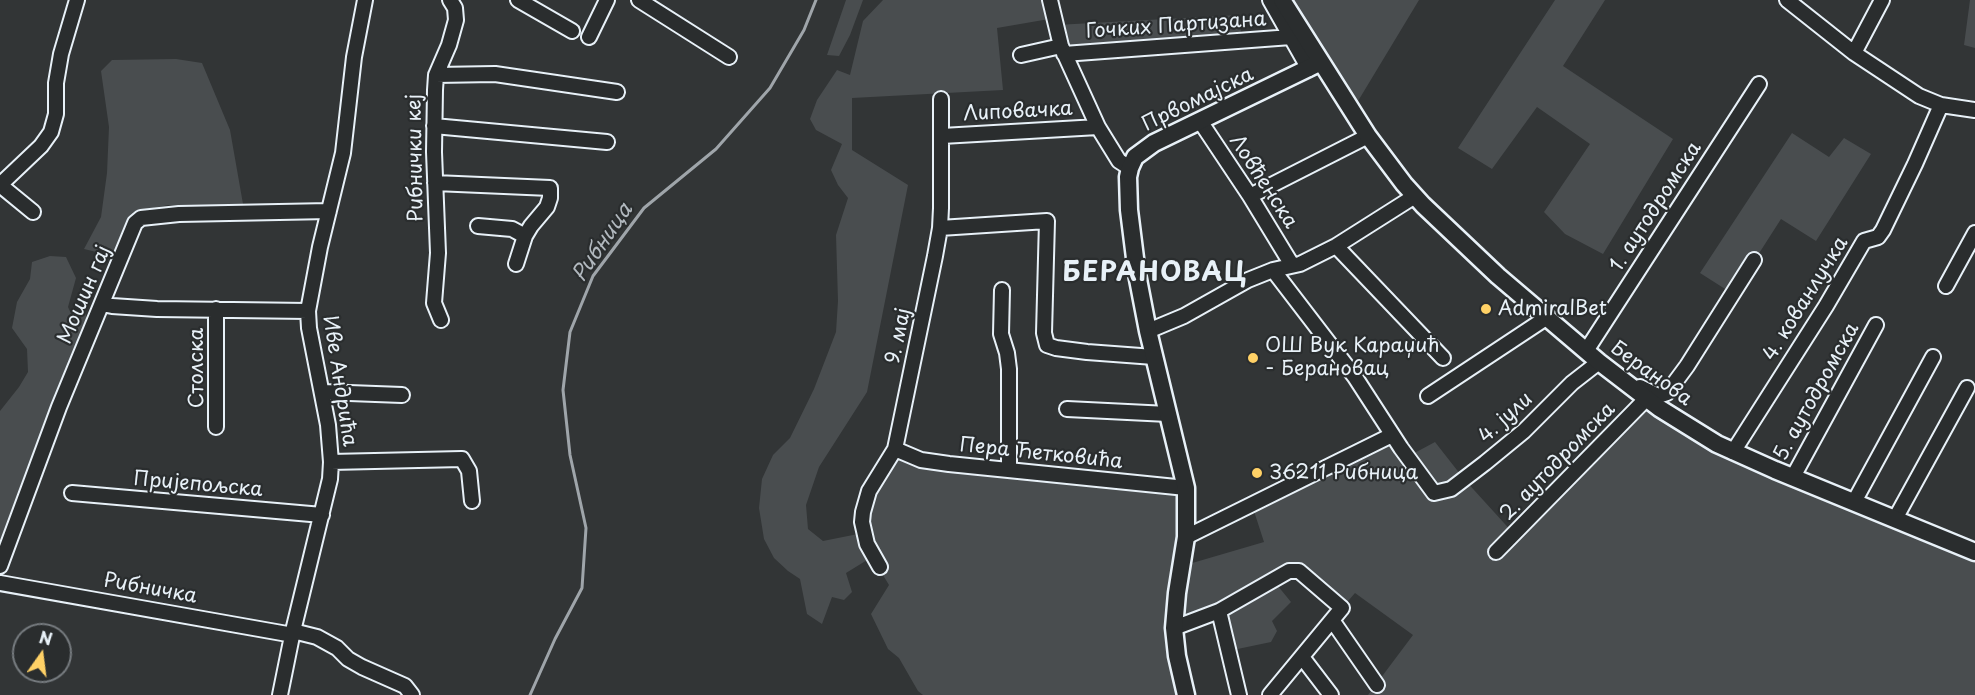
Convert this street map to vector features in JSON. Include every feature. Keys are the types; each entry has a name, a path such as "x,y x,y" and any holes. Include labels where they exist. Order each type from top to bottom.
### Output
{"main road":[{"name":"Беранова","path":"1282,0 1315,65 1392,170 1479,259 1597,361 1646,399 1701,435 1733,452 1975,552"},
{"name":"Првомајска","path":"1130,168 1135,158 1154,143 1315,65"},
{"path":"1130,168 1128,185 1132,242 1148,331 1186,488 1186,537 1174,628 1176,653 1186,695"}],"street":[{"path":"33,212 0,185 41,146 51,132 56,114 56,83 61,54 77,0"},
{"name":"Иве Андрића","path":"280,695 330,479 331,462 323,392 309,328 308,311 343,153 354,57 365,0"},
{"name":"Рибнички кеј","path":"441,320 435,303 438,253 434,126 436,75 449,45 456,20 455,8 450,0"},
{"path":"518,0 572,31"},
{"path":"590,37 607,0"},
{"path":"639,0 729,57"},
{"path":"1050,0 1063,50 1098,127 1119,161 1130,168"},
{"name":"Беранова","path":"1270,0 1291,37 1315,65"},
{"path":"1787,0 1854,53 1919,96 1941,105 1975,110"},
{"path":"1854,53 1882,0"},
{"name":"Гочких Партизана","path":"1021,55 1063,50 1291,37"},
{"path":"436,75 495,74 617,92"},
{"name":"1. аутодромска","path":"1597,361 1759,84"},
{"name":"9. мај","path":"880,567 867,544 862,522 863,512 869,490 895,449 940,228 941,99"},
{"name":"4. кованлучка","path":"1733,452 1826,306 1864,241 1878,237 1883,230 1941,105"},
{"name":"Ловћенска","path":"1200,121 1292,265"},
{"path":"434,126 607,142"},
{"name":"Липовачка","path":"942,136 1098,127"},
{"path":"1250,196 1368,136"},
{"path":"435,183 550,188 547,207 525,236 516,264"},
{"path":"1148,331 1184,316 1248,280 1300,264 1336,246 1415,196"},
{"name":"Мошин гај","path":"0,566 59,407 135,224 141,218 179,214 329,211"},
{"path":"940,228 1047,221 1044,333 1046,342 1050,347 1062,350 1154,357"},
{"path":"478,226 512,229 525,236"},
{"path":"1946,285 1975,234"},
{"path":"1336,246 1443,358"},
{"path":"1275,270 1283,250"},
{"path":"1597,361 1658,396 1667,393 1687,366 1754,260"},
{"path":"1186,537 1392,435 1355,377 1275,270"},
{"path":"1002,290 1001,334 1009,369 1010,470"},
{"name":"Столска","path":"102,304 157,309 308,311"},
{"name":"Столска","path":"216,309 216,427"},
{"path":"1428,396 1546,318"},
{"name":"5. аутодромска","path":"1793,477 1876,325"},
{"path":"1854,502 1933,357"},
{"name":"4. јули","path":"1392,435 1434,493 1451,489 1524,431 1597,361"},
{"path":"1895,519 1967,388"},
{"path":"323,392 402,395"},
{"name":"2. аутодромска","path":"1496,552 1646,399"},
{"path":"1066,409 1168,414"},
{"name":"Пера Ћетковића","path":"895,449 921,460 1186,488"},
{"path":"331,462 462,459 468,471 472,501"},
{"name":"Пријепољска","path":"72,493 322,515"},
{"path":"1174,628 1219,611 1294,570 1299,571 1342,608 1270,695"},
{"name":"Рибничка","path":"0,583 317,637 337,648 348,659 362,667 405,686 412,695"},
{"path":"1219,611 1239,695"},
{"path":"1332,620 1377,685"},
{"path":"1302,657 1331,695"}],"shaded area":[{"path":"846,0 863,0 850,35 839,56 827,55"},
{"path":"883,0 1050,0 1055,18 997,28 1003,90 852,98 852,150 908,185 867,392 819,467 806,505 808,529 823,541 863,533 862,522 895,449 910,456 1186,488 1182,566 1264,542 1252,505 1392,435 1407,457 1435,442 1464,479 1514,534 1646,399 1701,435 1975,552 1975,695 1368,695 1413,635 1355,593 1342,608 1299,571 1273,580 1291,602 1272,621 1277,631 1271,642 1228,651 1219,611 1174,628 1186,695 923,695 918,691 899,658 888,649 871,614 889,585 872,557 846,573 852,592 844,600 832,597 822,624 807,614 800,579 774,558 764,539 759,508 762,479 773,455 790,438 814,389 836,332 838,301 836,235 848,198 838,185 831,170 842,144 816,130 810,119 817,100 837,70 850,75 863,21"},
{"path":"1282,0 1419,0 1352,111"},
{"path":"1555,0 1605,0 1563,66 1673,139 1603,254 1565,234 1544,212 1590,144 1537,107 1492,169 1458,148"},
{"path":"1970,0 1975,0 1975,48 1964,45"},
{"path":"1239,15 1242,41 1064,54 1056,25"},
{"path":"176,59 202,63 230,130 243,204 168,205 134,212 113,256 84,249 101,217 107,173 109,127 101,71 112,60"},
{"path":"1792,133 1829,157 1844,138 1871,154 1816,241 1781,219 1733,294 1700,273"},
{"path":"50,256 66,257 76,278 68,307 74,320 86,307 86,324 0,541 0,411 28,372 27,349 12,328 17,302 30,279 32,262"}],"waterway":[{"name":"Рибница","path":"530,695 555,639 582,588 586,528 570,455 563,390 570,332 593,276 644,208 716,149 770,88 804,30 816,0"}],"place":[{"name":"AdmiralBet","path":"1486,309"},
{"name":"ОШ Вук Караџић - Берановац","path":"1253,358"},
{"name":"36211 Рибница","path":"1257,473"}],"district":[{"name":"БЕРАНОВАЦ","path":"1155,274"}]}
